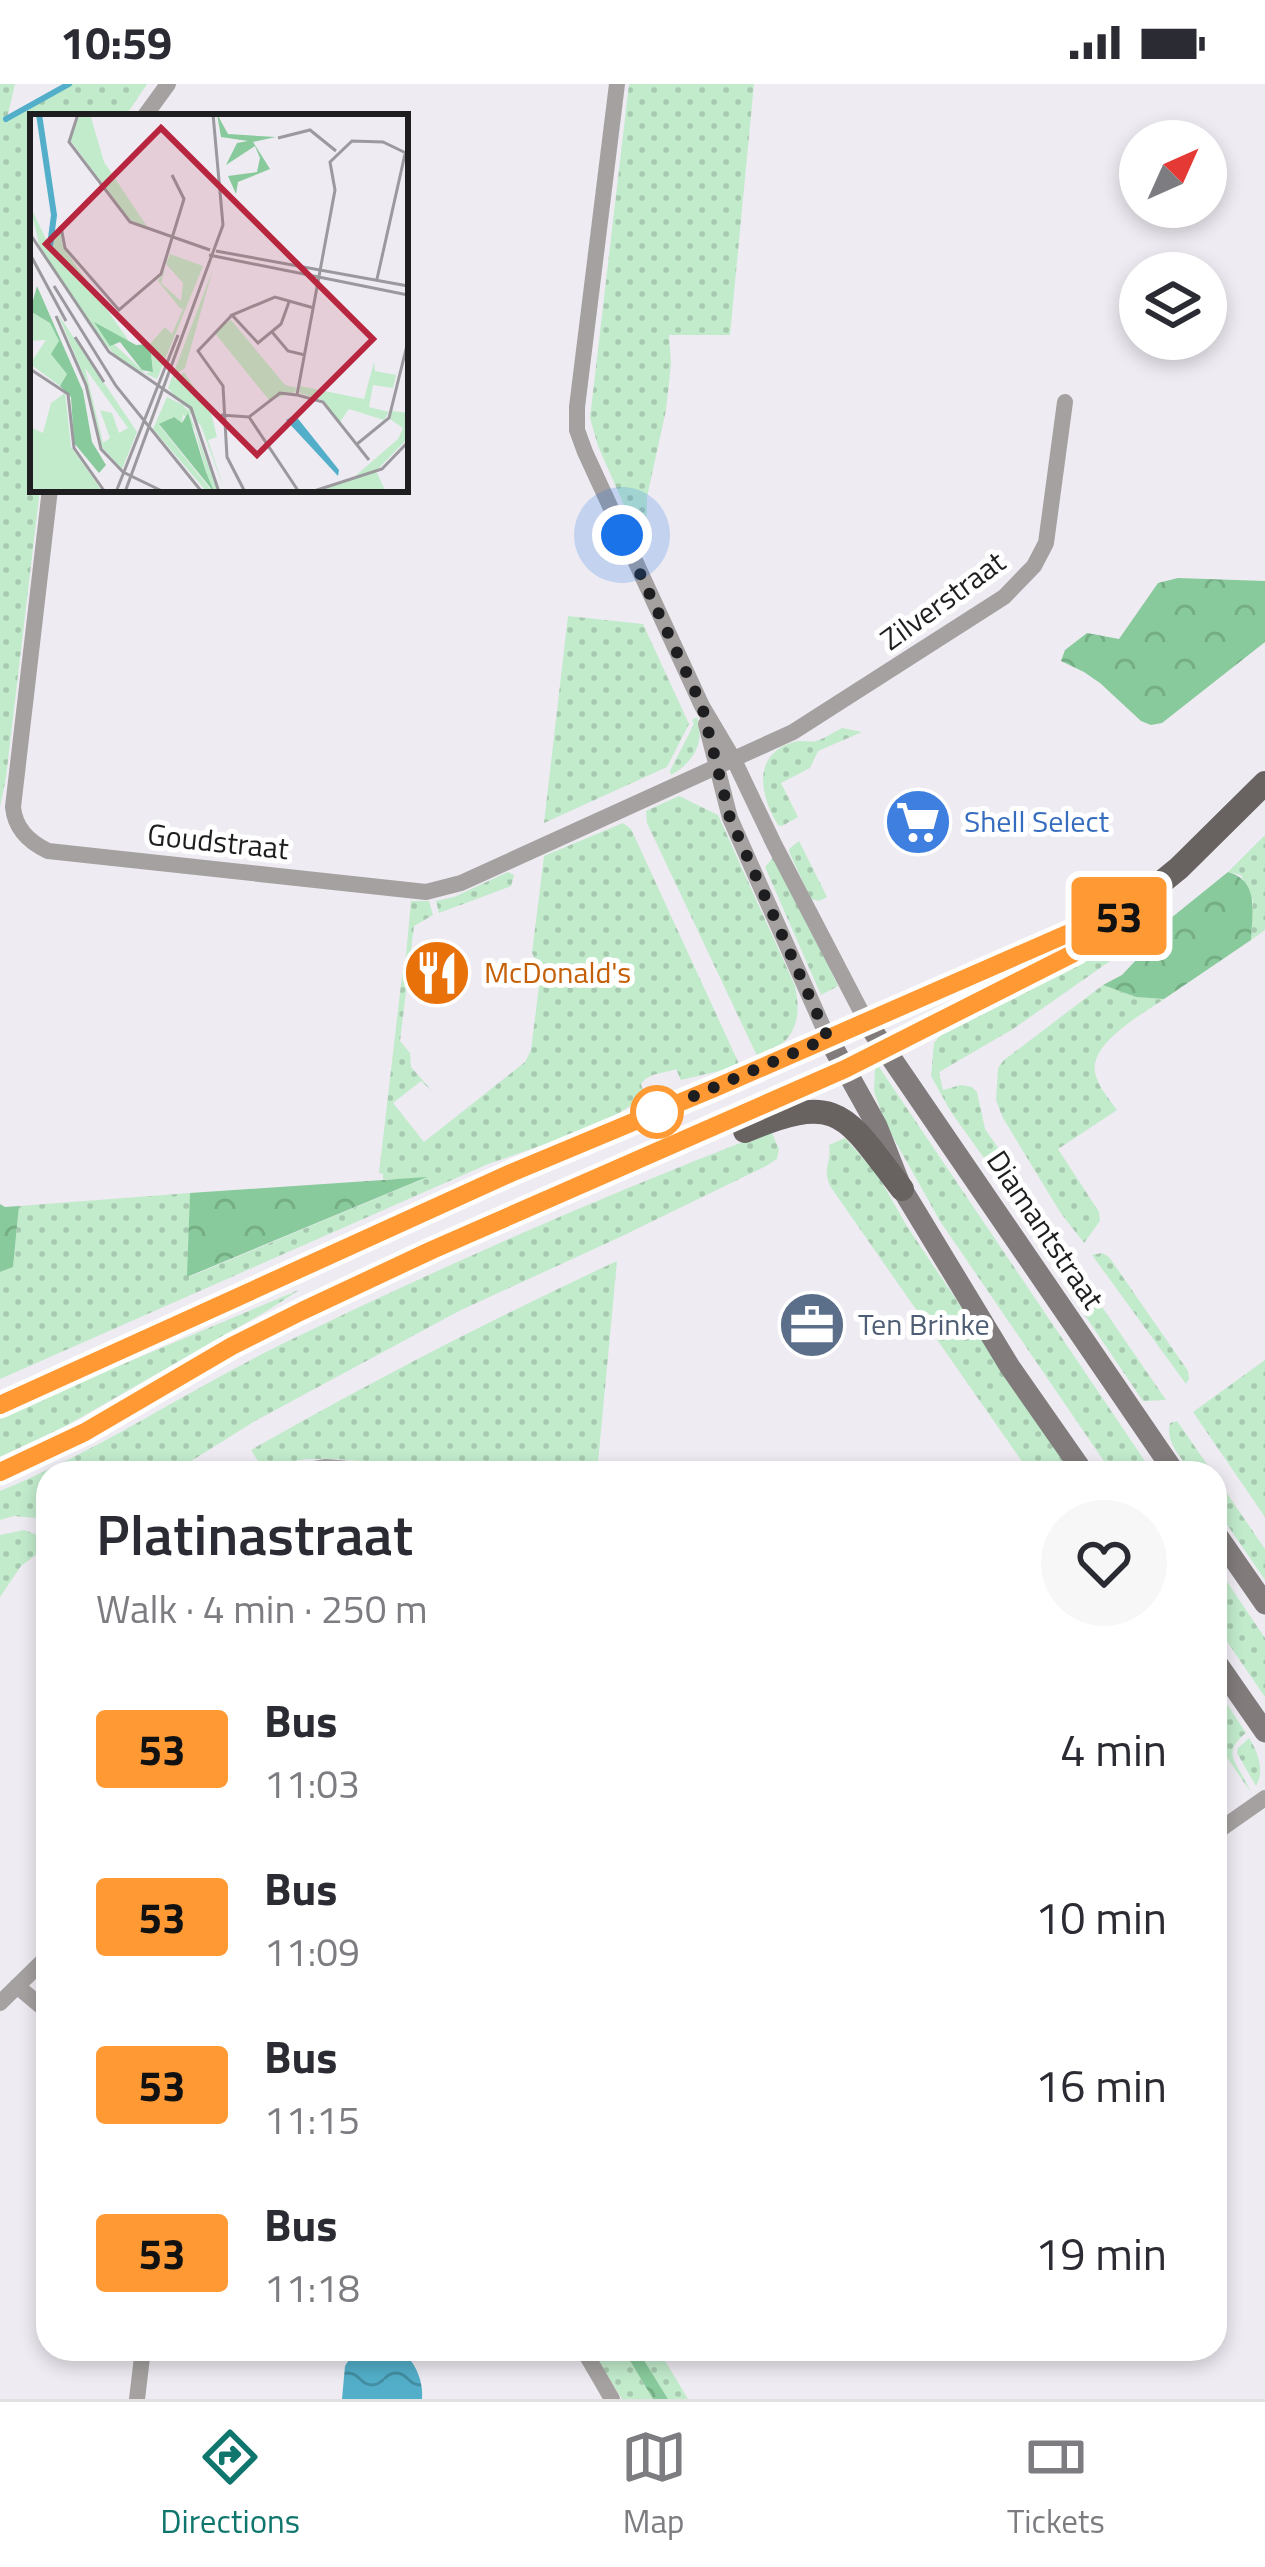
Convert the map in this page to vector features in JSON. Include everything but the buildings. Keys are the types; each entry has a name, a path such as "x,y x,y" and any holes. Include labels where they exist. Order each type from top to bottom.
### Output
{"main road":[{"path":"0,1472 85,1432 232,1346 484,1228 845,1069 1076,952 1179,868 1265,783"},
{"path":"0,1405 469,1192 1131,906"},
{"name":"Diamantstraat","path":"866,1021 1167,1461"},
{"path":"828,1038 878,1126 902,1189"},
{"path":"562,1193 607,1189 773,1119 810,1110 830,1112 860,1134 902,1189 1010,1367 1076,1461"},
{"path":"1227,1549 1265,1604"},
{"path":"1227,1677 1265,1732"}],"street":[{"path":"146,114 168,84"},
{"path":"617,84 577,430 702,706 866,1021"},
{"name":"Zilverstraat","path":"734,760 794,732 1020,583 1046,543 1065,402"},
{"name":"Goudstraat","path":"50,492 13,808 23,835 48,851 426,892 461,883 734,760"},
{"path":"702,706 730,818 828,1038"},
{"path":"1227,1825 1265,1798"},
{"path":"0,2003 36,1968"},
{"path":"17,1986 36,2002"},
{"path":"137,2399 142,2361"},
{"path":"590,2361 612,2399"}],"green space":[{"path":"0,84 15,84 7,118 71,84 147,84 127,114 30,114 30,492 40,492 0,807"},
{"path":"629,84 754,84 730,335 669,335 666,410 647,497 646,555 590,418"},
{"path":"1178,578 1265,581 1265,642 1162,723 1151,725 1100,683 1061,661 1065,650 1087,633 1119,639 1158,583"},
{"path":"568,616 643,624 689,724 667,767 544,823"},
{"path":"697,717 696,751 671,775 692,720"},
{"path":"842,728 862,732 818,751 810,768 781,783 798,817 778,825 764,788 763,776 772,754 783,746 816,741"},
{"path":"679,796 718,815 795,986 798,1010 793,1030 780,1046 758,1058 647,823 646,811"},
{"path":"623,823 631,829 740,1066 681,1080 676,1069 653,1075 641,1084 645,1096 601,1125 488,1164 0,1379 0,1272 13,1267 19,1206 190,1193 189,1277 423,1179 383,1179 379,1173 411,901 429,901 433,915 414,926 400,1041 410,1053 411,1067 432,1091 421,1081 393,1103 424,1142 525,1062 531,1050 541,970 532,953 544,856"},
{"path":"1265,835 1265,930 1251,940 1253,901 1241,875 1228,872"},
{"path":"799,841 827,897 819,901 811,899 790,854 789,849"},
{"path":"775,855 838,986 821,995 765,867"},
{"path":"508,872 514,875 511,886 439,913 436,901"},
{"path":"1228,872 1250,890 1251,940 1164,999 1136,997 1103,985 1122,975 1137,959 1133,954"},
{"path":"1105,947 1113,959 1013,1029 939,1072 943,1090 961,1085 977,1092 985,1129 1063,1242 1049,1249 951,1112 931,1076 934,1043 946,1028"},
{"path":"1103,985 1136,997 1164,999 1118,1032 1099,1053 1096,1076 1117,1110 1058,1149 1099,1212 1100,1221 1084,1243 1003,1118 996,1100 998,1068"},
{"path":"875,1067 879,1067 1145,1461 1104,1461 940,1221 885,1123 874,1091"},
{"path":"771,1131 779,1149 777,1159 766,1166 459,1311 255,1421 191,1461 64,1461 284,1343 648,1180"},
{"path":"845,1138 877,1174 908,1228 1065,1461 1022,1461 830,1186 829,1145"},
{"path":"427,1177 187,1277 190,1193"},
{"path":"0,1204 19,1206 13,1267 0,1272"},
{"path":"1102,1253 1188,1371 1186,1384 1092,1255"},
{"path":"617,1261 598,1461 258,1461 251,1450 341,1400"},
{"path":"1074,1266 1166,1400 1143,1401 1067,1289"},
{"path":"301,1289 50,1435 0,1457 0,1416"},
{"path":"1265,1360 1265,1517 1227,1461 1193,1412"},
{"path":"1177,1421 1205,1461 1183,1461 1172,1443 1170,1423"},
{"path":"36,1474 36,1518 0,1520 0,1491"},
{"path":"1227,1494 1265,1549 1265,1580 1227,1525"},
{"path":"24,1530 36,1534 36,1555 21,1566 0,1597 0,1535"},
{"path":"1227,1582 1265,1638 1265,1697 1227,1642"},
{"path":"1227,1704 1246,1733 1233,1754 1250,1791 1227,1757"},
{"path":"1249,1738 1259,1762 1256,1786 1237,1753"},
{"path":"598,2361 630,2361 653,2399 622,2399"},
{"path":"630,2361 644,2361 668,2399 653,2399"},
{"path":"644,2361 665,2361 688,2399 668,2399"}],"water":[{"path":"348,2361 410,2361 422,2399 342,2399"}],"waterway":[{"path":"6,119 69,84"}],"bus line":[{"name":"53","path":"0,1405 511,1173 1131,906 1076,952 845,1069 302,1311 85,1432 0,1472"}],"place":[{"name":"Shell Select","path":"918,822"},
{"name":"McDonald's","path":"437,973"},
{"name":"Ten Brinke","path":"812,1325"}],"route":[{"path":"622,535 702,706 730,818 828,1038 657,1112"}]}
